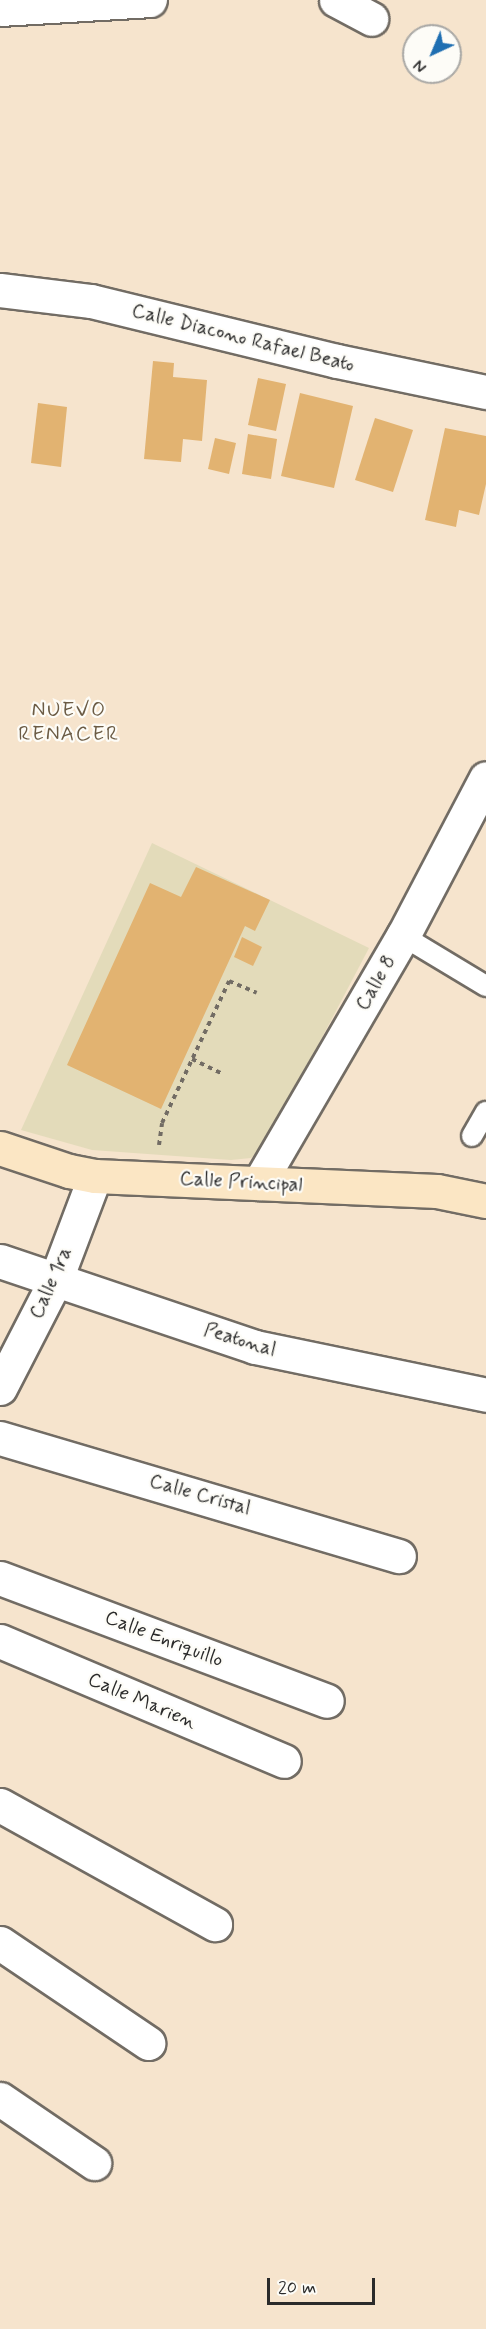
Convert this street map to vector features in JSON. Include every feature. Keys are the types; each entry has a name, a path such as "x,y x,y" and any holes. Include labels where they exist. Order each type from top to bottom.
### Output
{"street":[{"path":"0,9 150,0"},
{"path":"336,0 371,19"},
{"name":"Calle Diacono Rafael Beato","path":"0,290 91,301 337,361 486,392"},
{"name":"Calle 8","path":"259,1184 403,936 486,778"},
{"name":"Calle Principal","path":"0,1148 69,1172 95,1176 437,1191 486,1201"},
{"name":"Calle 1ra","path":"0,1388 56,1279 95,1176"},
{"name":"Peatonal","path":"0,1261 255,1347 486,1395"},
{"name":"Calle Cristal","path":"0,1438 399,1556"},
{"name":"Calle Enriquillo","path":"0,1578 327,1701"},
{"name":"Calle Marien","path":"0,1641 284,1761"},
{"path":"0,1805 215,1924"},
{"path":"0,1942 148,2043"},
{"path":"0,2099 94,2163"}],"lane":[{"path":"403,936 486,986"},
{"path":"472,1136 486,1112"}],"path":[{"path":"155,1178 162,1124 229,981 257,993"},
{"path":"192,1059 221,1073"}],"shaded area":[{"path":"152,843 369,948 265,1146 251,1158 231,1160 92,1150 21,1130"}],"building":[{"path":"153,361 174,363 173,377 207,380 202,441 183,439 181,462 144,459"},
{"path":"258,378 286,384 276,431 248,425"},
{"path":"300,393 353,406 334,488 281,476"},
{"path":"38,403 67,407 61,467 31,463"},
{"path":"375,418 413,430 393,492 355,480"},
{"path":"445,428 486,436 486,484 479,515 459,510 456,527 425,520"},
{"path":"248,434 277,439 271,479 242,474"},
{"path":"215,438 236,443 229,474 208,469"},
{"path":"196,867 270,900 255,931 245,926 161,1109 67,1065 150,883 181,897"},
{"path":"242,937 262,947 253,966 234,957"}],"district":[{"name":"NUEVO RENACER","path":"69,722"}]}
